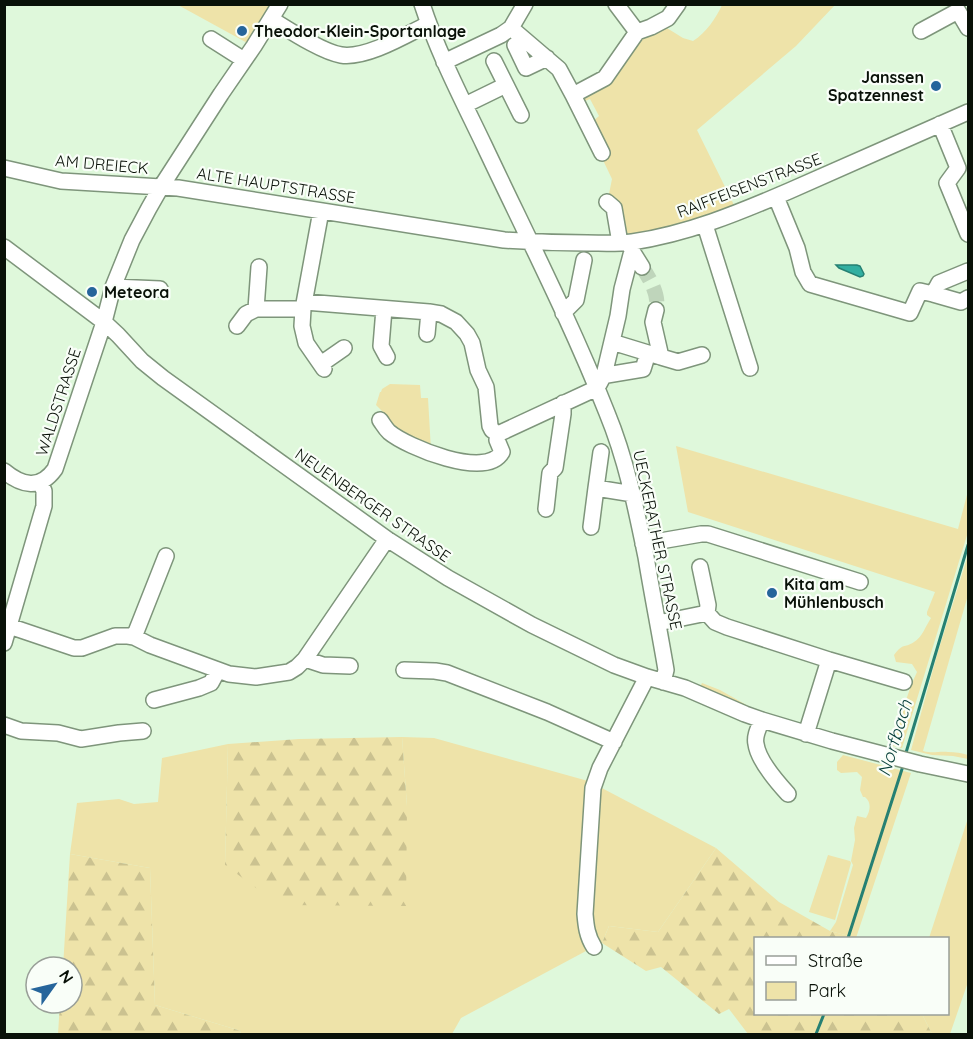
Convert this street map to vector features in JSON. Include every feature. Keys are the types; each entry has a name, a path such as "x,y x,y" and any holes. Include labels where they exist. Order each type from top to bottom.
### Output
{"street":[{"path":"104,322 113,286 132,240 149,208 280,4"},
{"name":"UECKERATHER STRASSE","path":"422,4 444,62 531,242 597,388 614,432 633,494 643,544 666,670 663,682"},
{"path":"444,62 511,28 525,4"},
{"path":"616,4 637,32"},
{"path":"573,95 605,78 637,32 668,18 678,4"},
{"path":"921,31 958,11 969,28"},
{"path":"271,20 325,49 345,55 370,51 428,24"},
{"path":"511,28 559,69 602,153"},
{"path":"211,39 244,60"},
{"path":"514,45 526,68 547,58"},
{"path":"494,61 521,115"},
{"path":"465,105 506,85"},
{"name":"RAIFFEISENSTRASSE","path":"531,242 627,245 705,225 776,197 969,112"},
{"path":"939,124 958,168 947,183 969,234"},
{"name":"AM DREIECK","path":"4,168 61,180 161,187"},
{"name":"ALTE HAUPTSTRASSE","path":"161,187 531,242"},
{"path":"776,197 810,284 910,313 920,291 961,302 969,298"},
{"path":"608,202 614,208 627,245 642,267"},
{"path":"321,211 304,305 303,338 322,367 344,348"},
{"path":"705,225 750,368"},
{"path":"498,434 597,388 604,375 618,316 627,245"},
{"name":"NEUENBERGER STRASSE","path":"7,254 104,322 162,378 387,539 438,572 532,625 614,665 685,688 762,720 916,763 969,774"},
{"path":"563,313 576,300 584,260"},
{"path":"256,309 259,267"},
{"path":"933,294 939,283 969,271"},
{"path":"113,286 160,289"},
{"path":"237,326 246,314 256,309 304,305 429,312 451,318 470,339 479,374 486,387 490,426 498,434"},
{"path":"384,309 381,346 387,357"},
{"path":"607,375 643,369 655,355 653,321 656,310"},
{"path":"427,334 429,312"},
{"name":"WALDSTRASSE","path":"40,482 48,478 55,469 104,322"},
{"path":"612,342 678,362 702,355"},
{"path":"546,509 550,473 555,468 563,403"},
{"path":"380,420 389,432 406,443 434,455 456,461 479,463 498,458 502,451 497,440 498,434"},
{"path":"591,527 601,452"},
{"path":"4,471 27,484 40,482 44,491 44,506 4,643"},
{"path":"596,488 633,494"},
{"path":"643,544 708,534 860,582"},
{"path":"9,626 78,648 115,636 134,637 229,674 256,677 289,672 305,658 387,539"},
{"path":"134,637 166,556"},
{"path":"700,567 708,605 707,613"},
{"path":"658,623 707,613"},
{"path":"707,613 721,625 904,682"},
{"path":"305,658 323,665 350,666"},
{"path":"806,734 829,660"},
{"path":"154,700 211,683 218,670"},
{"path":"404,670 447,673 547,712 614,742"},
{"path":"594,947 587,933 585,914 593,788 600,768 647,677"},
{"path":"762,720 756,737 756,746 772,774 788,794"},
{"path":"4,725 21,731 58,733 81,739 143,732"}],"green space":[{"name":"Theodor-Klein-Sportanlage","path":"178,5 275,5 251,45"},
{"path":"722,5 835,5 796,46 697,130 734,205 679,224 650,231 622,234 609,194 612,179 602,158 591,123 599,116 590,99 583,102 581,96 631,44 662,25 683,38 693,41 710,25"},
{"path":"390,384 420,385 421,398 428,398 431,450 390,428 386,415 376,405 382,389"},
{"path":"676,446 958,529 968,491 968,532 902,748 893,746 906,699 917,672 912,664 896,662 894,655 900,648 914,642 922,634 931,618 927,612 935,592 688,512"},
{"path":"968,555 968,595 923,751 961,753 968,755 968,759 911,750"},
{"path":"702,683 750,707 799,724 742,707 717,693 700,687"},
{"path":"402,737 434,738 588,781 584,820 580,928 586,951 461,1018 452,1034 240,1034 241,1031 155,1005 150,868 70,854 77,803 119,799 134,804 158,802 162,758 228,744 225,865 407,806"},
{"path":"402,737 407,806 406,906 279,905 225,865 228,744 299,739"},
{"path":"843,755 911,773 856,937 830,931 836,922 853,865 851,861 857,816 866,818 870,807 860,790 862,777 857,772 841,773 837,770 837,762"},
{"path":"598,786 716,848 658,932 609,926 602,943 599,944 590,930"},
{"path":"968,818 968,982 950,1034 932,1034 922,1015 949,1015 949,937 929,937"},
{"path":"716,848 779,902 830,931 853,937 754,937 754,1015 922,1015 932,1034 748,1034 729,1009 719,1014 661,967 646,971 602,943 609,926 658,932"},
{"path":"70,854 150,868 155,1005 241,1031 240,1034 58,1034 59,1015 84,1015 84,955 64,955"},
{"path":"828,855 851,863 835,920 809,912"}],"water":[{"path":"836,265 857,265 864,274 860,277"}],"waterway":[{"name":"Norfbach","path":"905,756 968,545"},
{"name":"Norfbach","path":"848,937 903,766"},
{"name":"Norfbach","path":"816,1034 824,1015"}],"tunnel":[{"path":"642,267 657,299 656,310"}],"place":[{"name":"Theodor-Klein-Sportanlage","path":"242,31"},
{"name":"Janssen Spatzennest","path":"936,86"},
{"name":"Meteora","path":"92,292"},
{"name":"Kita am Mühlenbusch","path":"772,593"}]}
